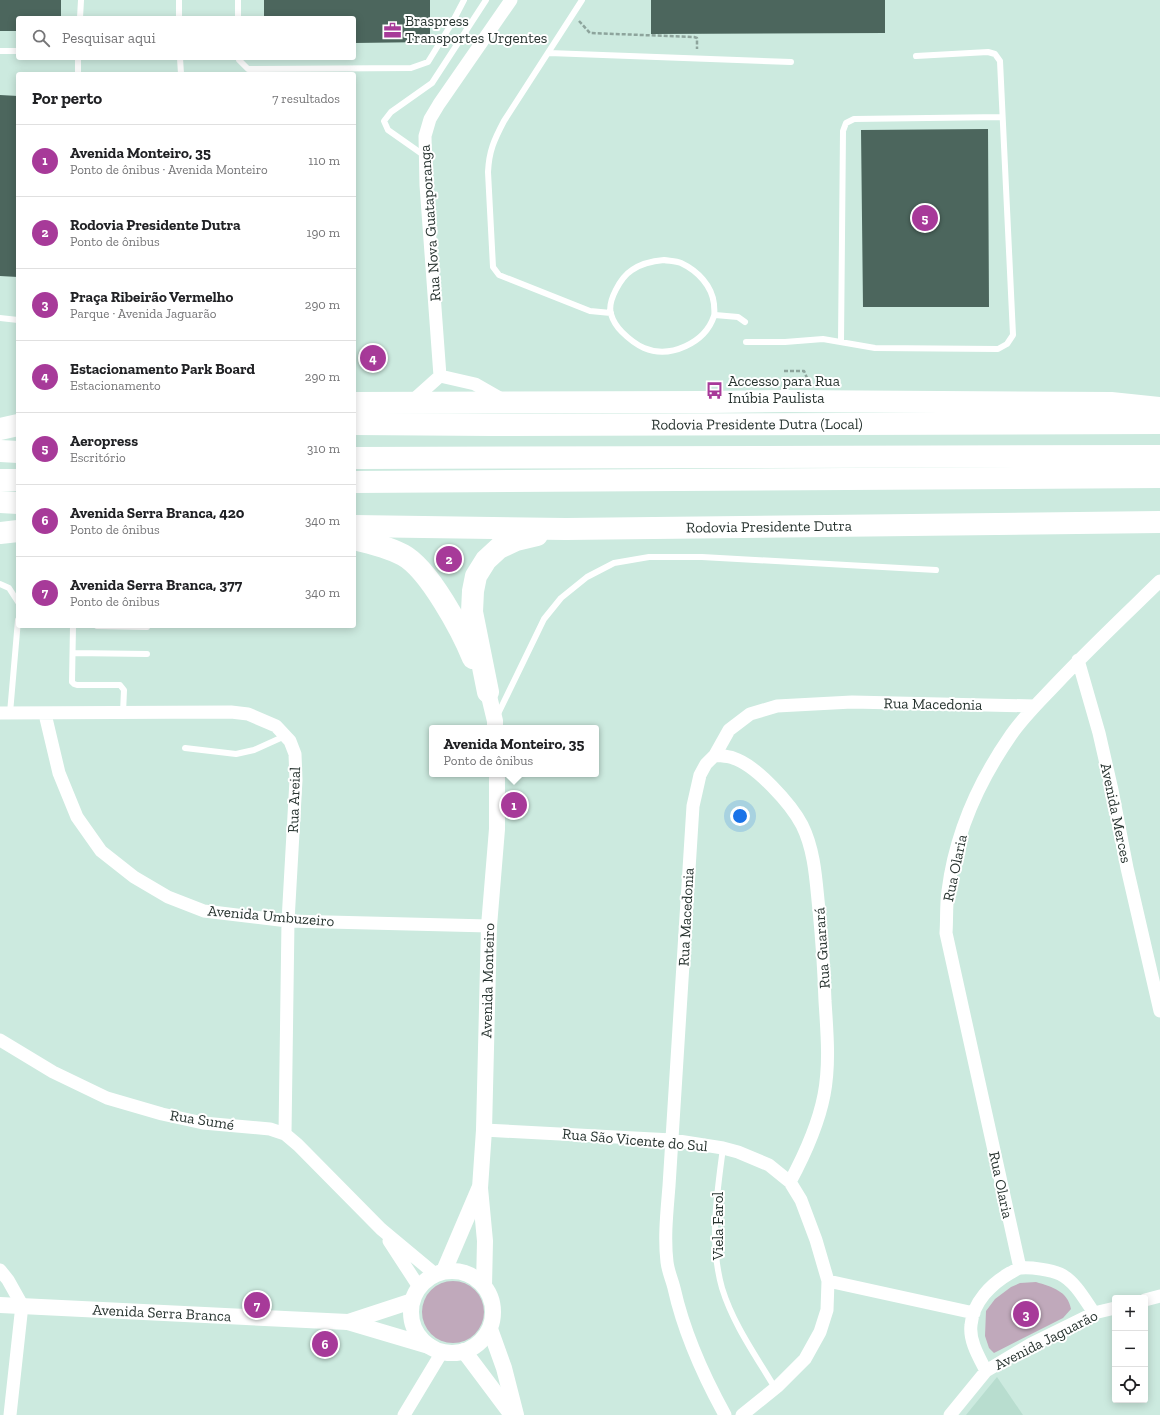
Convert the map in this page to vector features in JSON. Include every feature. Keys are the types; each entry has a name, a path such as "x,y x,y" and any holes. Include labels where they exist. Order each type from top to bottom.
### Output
{"highway":[{"path":"356,403 792,401 1103,403 1160,408"},
{"name":"Rodovia Presidente Dutra (Local)","path":"356,424 499,425 1160,422"},
{"path":"0,429 16,425"},
{"path":"0,429 16,429"},
{"path":"0,451 16,452"},
{"path":"356,458 1160,456"},
{"path":"356,482 1160,477"},
{"path":"0,480 16,480"},
{"path":"0,502 16,503"},
{"path":"0,520 16,521"},
{"name":"Rodovia Presidente Dutra","path":"356,526 566,529 1160,522"},
{"path":"488,692 472,612 473,591 476,576 486,560 499,548 516,540 566,529"},
{"path":"0,533 16,531"},
{"path":"356,539 378,544 404,556 422,571 453,616 470,650 488,692"}],"street":[{"name":"Rua Nova Guataporanga","path":"440,376 426,185 425,136 430,119 439,104 511,0"},
{"path":"411,402 440,376 475,384 505,402"},
{"name":"Rua Olaria","path":"1020,1268 946,933 948,892 956,851 969,811 987,774 1011,735 1035,706 1078,660 1160,581"},
{"name":"Avenida Merces","path":"1078,660 1099,733 1160,1011"},
{"path":"488,692 495,724"},
{"name":"Rua Macedonia","path":"725,1415 710,1389 693,1351 679,1312 667,1262 666,1230 693,806 700,775 706,764 715,756 728,730 750,714 777,706 852,702 1035,706"},
{"name":"Rua Areial","path":"5,713 232,712 248,714 276,726 290,742 295,754 296,780 288,921 286,1134"},
{"name":"Avenida Umbuzeiro","path":"45,714 59,773 77,817 101,851 134,877 161,893 204,911 288,921 489,926"},
{"name":"Rua Guarará","path":"715,756 734,758 753,769 781,794 802,824 812,851 824,964 828,1058 824,1094 816,1125 806,1152 790,1182"},
{"name":"Avenida Monteiro","path":"484,1286 486,1241 480,1188 484,1130 489,926 497,829 497,777"},
{"name":"Avenida Merces","path":"1150,966 1160,980"},
{"name":"Rua Sumé","path":"0,1040 53,1072 107,1098 162,1114 203,1123 270,1129 286,1134 381,1229 440,1273"},
{"name":"Rua São Vicente do Sul","path":"484,1130 672,1140 723,1148 738,1152 769,1165 790,1182 804,1206 828,1281 827,1310 820,1332 805,1359 775,1388 742,1415"},
{"name":"Avenida Monteiro","path":"440,1273 480,1188"},
{"name":"Rua Sumé","path":"381,1229 419,1287"},
{"path":"986,1371 974,1348 971,1326 974,1313 984,1293 999,1280 1020,1268 1044,1270 1061,1275 1075,1286 1094,1313"},
{"path":"0,1270 8,1280 22,1305 10,1415"},
{"path":"455,1271 466,1273 476,1278 484,1286 490,1296 493,1307 493,1318 490,1329 483,1339 475,1346 464,1351 453,1353 435,1349 420,1338 413,1326 410,1314 412,1301 419,1287 426,1279 440,1273 455,1271"},
{"path":"828,1281 974,1313"},
{"path":"1148,1299 1160,1296"},
{"name":"Avenida Serra Branca","path":"348,1322 412,1301"},
{"name":"Avenida Serra Branca","path":"0,1305 348,1322 435,1349"},
{"name":"Avenida Jaguarão","path":"950,1415 986,1371 1031,1344 1094,1313 1112,1309"},
{"path":"490,1329 504,1368 516,1415"},
{"path":"404,1415 435,1349"},
{"path":"464,1351 512,1415"}],"lane":[{"path":"80,16 81,0"},
{"path":"179,0 179,16"},
{"path":"238,0 238,16"},
{"path":"239,60 248,69 411,68 428,62 464,0"},
{"path":"425,156 388,130 384,121 391,112 432,83 486,0"},
{"path":"582,0 494,139 489,156 488,172 493,266 499,275 590,311 611,313"},
{"path":"0,50 16,51"},
{"path":"746,342 785,342 823,339 875,348 998,349 1007,344 1013,335 1000,61 995,54 988,52 916,56"},
{"path":"549,53 792,62"},
{"path":"78,60 78,72"},
{"path":"180,60 181,72"},
{"path":"841,342 843,131 846,123 854,119 1002,117"},
{"path":"664,260 680,263 695,271 706,283 713,298 715,315 707,330 694,342 679,349 662,352 645,349 630,341 618,328 611,313 613,296 620,282 632,270 647,262 664,260"},
{"path":"715,315 738,317 745,322"},
{"path":"0,318 16,320"},
{"path":"495,724 544,619 552,608 561,598 587,577 614,563 649,557 702,558 936,570"},
{"path":"0,584 9,588 16,599"},
{"path":"5,713 17,628"},
{"path":"73,628 72,682 74,684 120,685 124,690 123,713"},
{"path":"73,653 147,654"},
{"path":"185,748 236,754 254,750 285,736"},
{"name":"Viela Farol","path":"723,1148 717,1192 715,1225 716,1258 722,1288 736,1321 775,1388"}],"path":[{"path":"574,13 580,23 590,33 697,38 697,58"}],"shaded area":[{"path":"453,1281 465,1284 475,1290 481,1300 484,1312 481,1324 475,1334 465,1340 453,1343 441,1340 431,1334 425,1324 422,1312 425,1300 431,1290 441,1284"},
{"path":"1036,1282 1053,1288 1063,1294 1067,1298 1071,1309 1063,1318 994,1353 989,1348 985,1336 986,1311 995,1299 1011,1287 1020,1283"},
{"path":"997,1377 1023,1415 966,1415"}],"building":[{"path":"0,0 61,0 61,16 16,16 16,31 0,31"},
{"name":"Braspress Transportes Urgentes","path":"264,0 430,0 430,42 356,43 356,16 264,16"},
{"path":"651,0 885,0 885,33 651,34"},
{"path":"0,95 16,96 16,277 0,276"},
{"path":"988,129 989,307 863,307 861,130"}],"place":[{"name":"Braspress Transportes Urgentes","path":"392,30"},
{"name":"Aeropress","path":"925,218"},
{"name":"Estacionamento Park Board","path":"373,358"},
{"name":"Accesso para Rua Inúbia Paulista","path":"715,390"},
{"name":"Rodovia Presidente Dutra","path":"449,559"},
{"name":"Avenida Monteiro, 35","path":"514,805"},
{"name":"Avenida Serra Branca, 377","path":"257,1305"},
{"name":"Praça Ribeirão Vermelho","path":"1026,1314"},
{"name":"Avenida Serra Branca, 420","path":"325,1344"}]}
